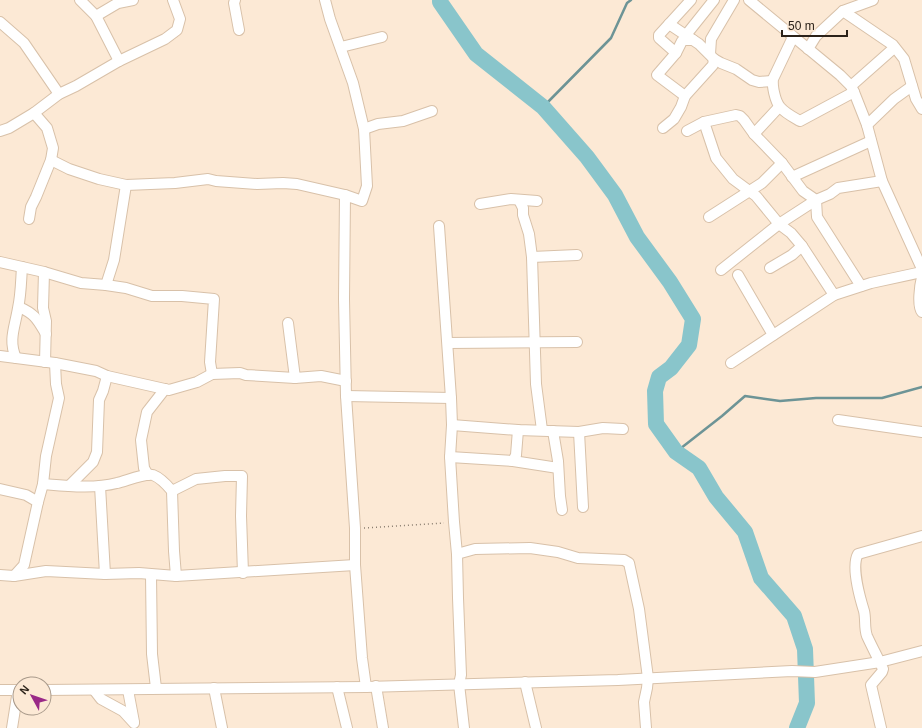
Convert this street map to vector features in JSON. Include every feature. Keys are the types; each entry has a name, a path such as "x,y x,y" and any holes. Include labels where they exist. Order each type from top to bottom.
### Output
{"street":[{"path":"80,0 85,3 96,16 119,61"},
{"path":"96,16 118,3 133,0"},
{"path":"0,132 34,113 59,94 119,61 165,39 177,30 180,19 173,0"},
{"path":"235,0 234,4 239,30"},
{"path":"51,160 69,169 99,179 126,185 175,183 208,179 257,184 283,183 297,184 345,195 362,201 367,186 364,128 353,83 330,19 325,0"},
{"path":"676,53 659,38 659,35 691,0"},
{"path":"696,0 705,10"},
{"path":"685,96 658,75 676,53 683,40 689,38 705,10 714,0"},
{"path":"663,128 674,119 685,96 714,60 711,39 734,0"},
{"path":"731,363 834,295 871,283 922,271 882,181 867,125 852,89 840,75 749,0"},
{"path":"808,49 816,36 843,11 873,0"},
{"path":"843,11 889,41 904,59 916,99 922,109"},
{"path":"0,22 24,43 59,94"},
{"path":"669,24 689,38 714,60 736,69 752,80 759,82 772,81"},
{"path":"341,47 382,37"},
{"path":"793,37 772,81 772,86 780,107 790,115 800,120 852,89 894,48"},
{"path":"867,125 894,99 912,86"},
{"path":"754,134 780,107"},
{"path":"364,128 378,124 403,121 432,111"},
{"path":"29,219 31,207 51,160 53,148 46,128 34,113"},
{"path":"687,131 704,122 740,116 754,134 782,163 803,191 816,200 818,217 861,286"},
{"path":"704,122 716,158 733,179 756,196 778,224 792,233 834,295"},
{"path":"792,177 871,140"},
{"path":"709,217 762,183 782,163"},
{"path":"721,270 778,224 816,200 830,194 838,188 882,181"},
{"path":"106,285 114,260 126,185"},
{"path":"345,195 344,299 346,396 355,528 355,565 362,658 366,687"},
{"path":"480,204 511,199 537,201"},
{"path":"519,200 523,208 523,215 529,234 532,257 536,384 542,430"},
{"path":"439,226 451,398 452,425 450,456 457,554 461,675 459,684 464,728"},
{"path":"770,268 792,255 802,246"},
{"path":"532,257 577,255"},
{"path":"0,262 44,272 81,283 126,288 152,296 182,296 214,299 210,362 212,374"},
{"path":"16,358 12,350 12,339 19,308 22,267"},
{"path":"14,576 24,565 43,484 46,456 59,398 50,362 46,334 46,321 43,308 44,272"},
{"path":"738,275 773,335"},
{"path":"922,277 920,284 920,309 922,312"},
{"path":"19,308 30,312 35,316 46,334"},
{"path":"288,323 295,378"},
{"path":"448,343 504,343 535,341 577,342"},
{"path":"0,356 50,362 96,371 107,376 169,390 197,382 212,374 240,373 246,375 295,378 321,376 346,381"},
{"path":"69,486 93,462 97,452 99,400 107,376"},
{"path":"148,475 144,468 141,440 147,412 165,389"},
{"path":"346,396 451,398"},
{"path":"838,420 922,432"},
{"path":"452,425 518,430 579,432 603,428 623,429"},
{"path":"513,461 516,455 518,430"},
{"path":"553,431 562,510"},
{"path":"579,432 583,507"},
{"path":"450,456 513,461 558,468"},
{"path":"43,484 100,486 117,484 148,475 153,475 166,483 172,491 176,576"},
{"path":"172,491 196,479 242,476 241,516 243,573"},
{"path":"100,486 105,574"},
{"path":"0,489 26,495 38,502"},
{"path":"881,728 871,685 883,669 866,634 855,558 858,554 922,536"},
{"path":"457,554 475,549 530,548 558,552 578,558 624,560 629,563 639,609 648,678 644,702 646,728"},
{"path":"0,575 14,576 46,571 105,574 139,572 151,575 176,576 355,565"},
{"path":"151,575 152,654 156,688"},
{"path":"52,690 366,687 648,678 792,671 815,672 880,662 922,651"},
{"path":"525,682 536,728"},
{"path":"376,686 383,728"},
{"path":"337,687 347,728"},
{"path":"214,688 222,728"},
{"path":"0,690 12,690"},
{"path":"94,690 101,699 123,711 134,725"},
{"path":"128,690 134,725"},
{"path":"12,728 14,716"}],"path":[{"path":"355,528 454,522"}],"waterway":[{"path":"440,0 476,54 543,107 587,157 615,195 637,237 670,282 693,319 689,345 671,368 659,377 655,391 656,424 676,452 699,468 716,497 745,532 761,578 794,616 805,649 807,703 797,728"},
{"path":"543,107 611,38 627,3 631,0"},
{"path":"676,452 745,396 780,401 816,398 882,398 922,387"}]}
